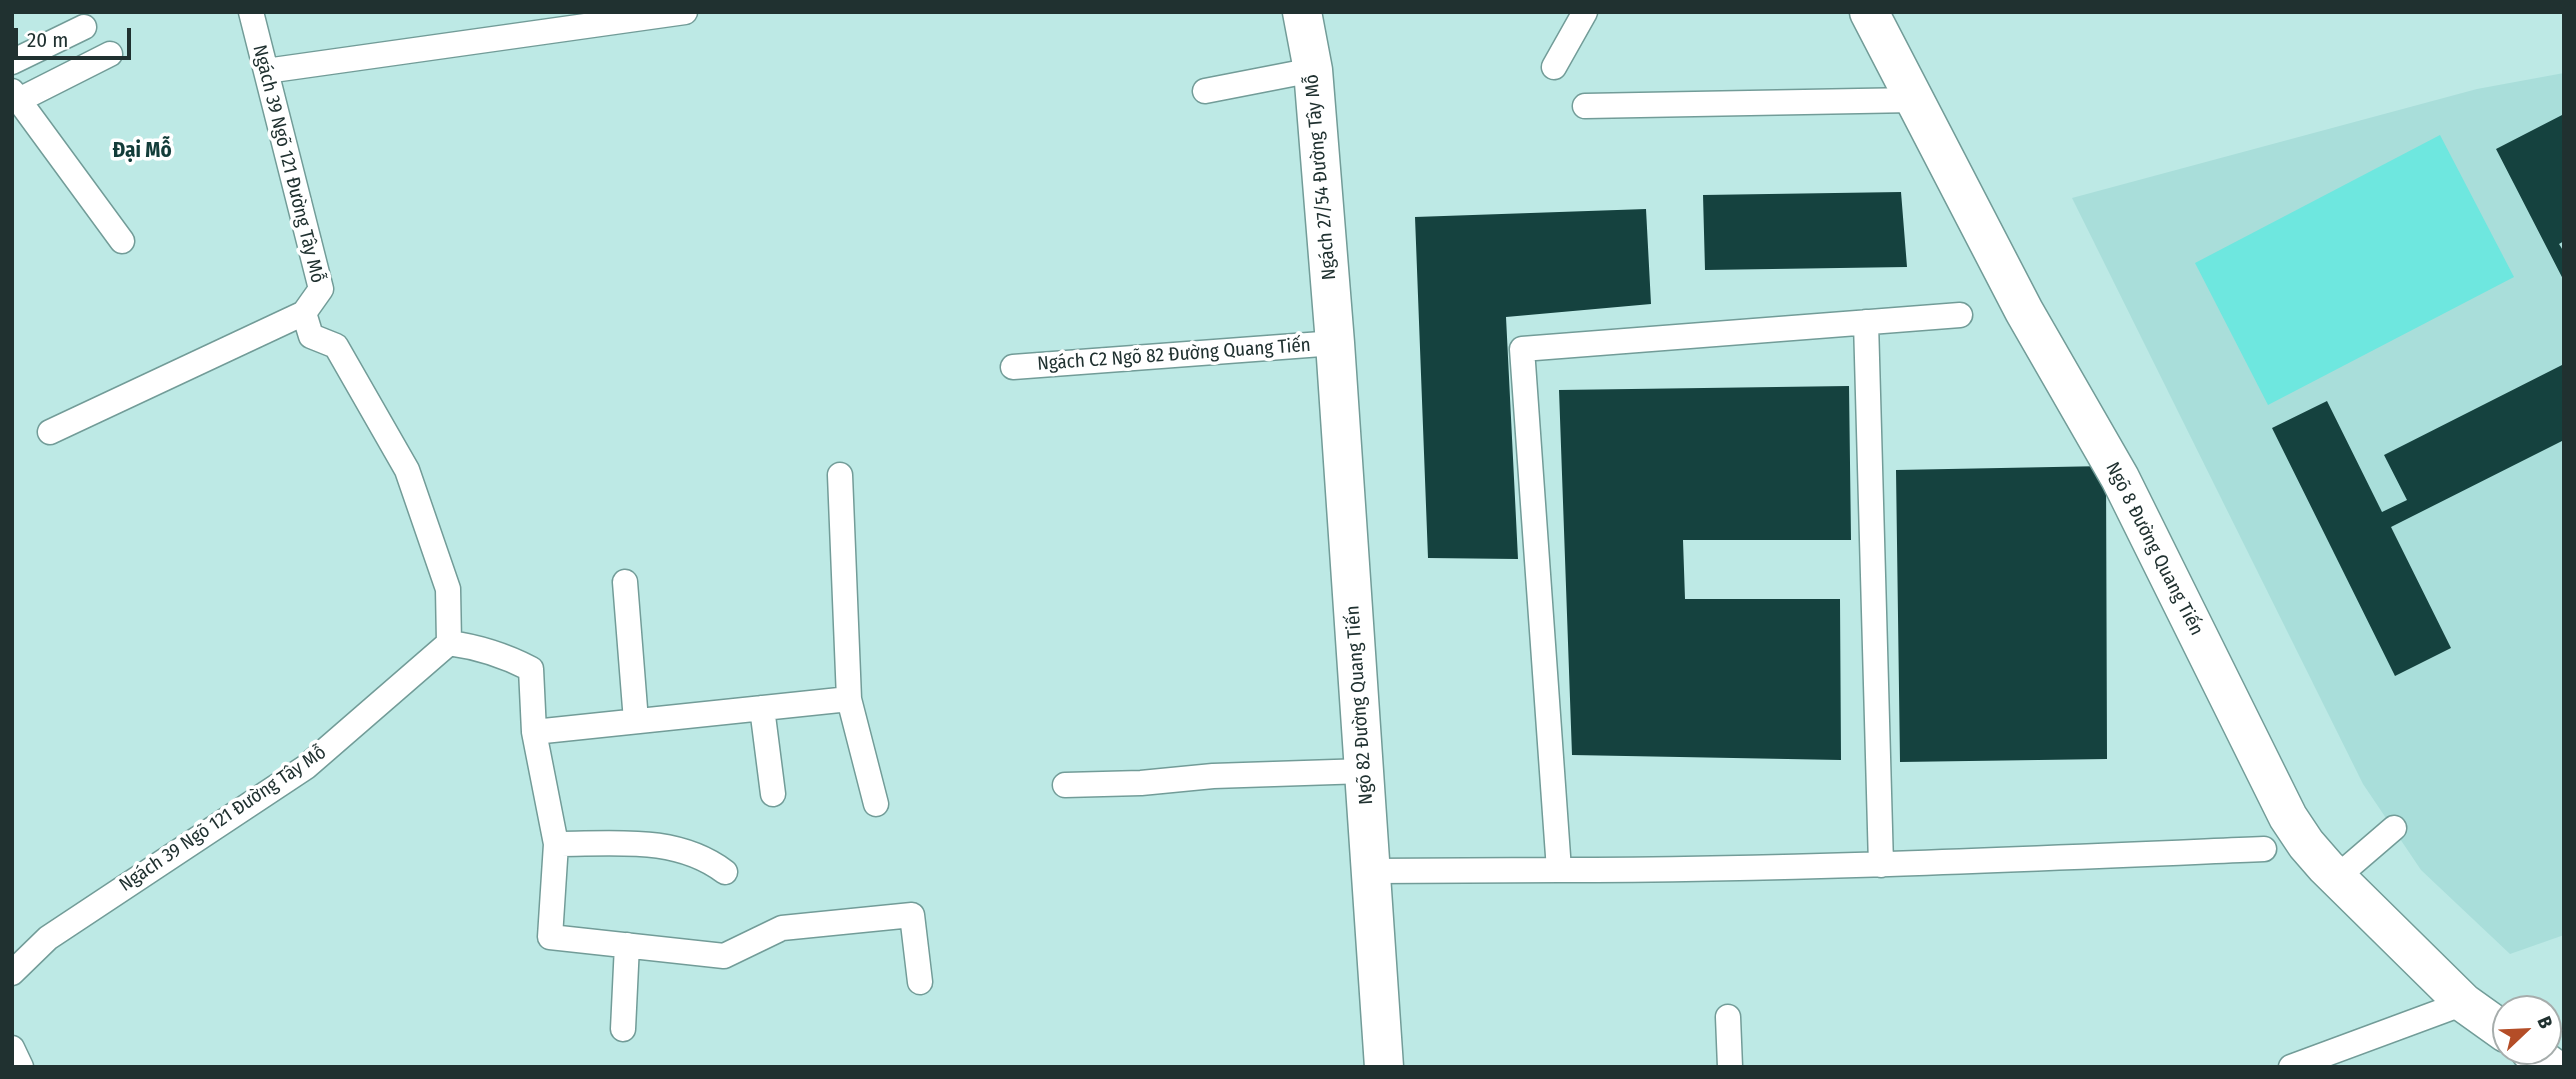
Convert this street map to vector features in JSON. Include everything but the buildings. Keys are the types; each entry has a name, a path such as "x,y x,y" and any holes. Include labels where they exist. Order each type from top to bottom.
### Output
{"street":[{"name":"Ngách 27/54 Đường Tây Mỗ","path":"1302,12 1312,69 1335,343"},
{"name":"Ngõ 8 Đường Quang Tiến","path":"1869,12 2024,311 2120,478 2288,817 2306,844 2337,877 2464,1003 2492,1023"},
{"name":"Ngõ 82 Đường Quang Tiến","path":"1335,343 1384,1067"}],"lane":[{"name":"Ngách 39 Ngõ 121 Đường Tây Mỗ","path":"12,973 47,938 306,767 449,643 448,589 407,470 336,346 310,336 304,313 321,289 251,12"},
{"path":"265,71 685,12"},
{"path":"1554,67 1585,12"},
{"path":"12,62 84,27"},
{"path":"110,54 15,96 121,241"},
{"path":"1205,91 1312,69"},
{"path":"1585,106 1914,100"},
{"path":"50,432 304,313"},
{"path":"1559,870 1522,348 1960,314"},
{"path":"1866,322 1881,865"},
{"name":"Ngách C2 Ngõ 82 Đường Quang Tiến","path":"1013,368 1335,343"},
{"path":"839,475 849,699 876,804"},
{"path":"625,582 636,721"},
{"path":"449,643 479,647 509,657 531,669 534,732 556,844 550,937 724,956 782,928 912,915 920,982"},
{"path":"534,732 849,699"},
{"path":"762,708 773,794"},
{"path":"1065,785 1364,771"},
{"path":"2337,877 2394,828"},
{"path":"556,844 656,844 683,849 709,860 725,872"},
{"path":"1372,871 1737,870 2264,849"},
{"path":"623,1028 627,945"},
{"path":"2291,1067 2464,1003"},
{"path":"1728,1017 1730,1067"},
{"path":"12,1048 21,1067"}],"shaded area":[{"path":"2564,73 2564,935 2510,954 2421,870 2363,784 2072,198 2477,89"},
{"path":"2440,135 2514,277 2268,405 2195,263"}],"district":[{"name":"Đại Mỗ","path":"142,151"}]}
